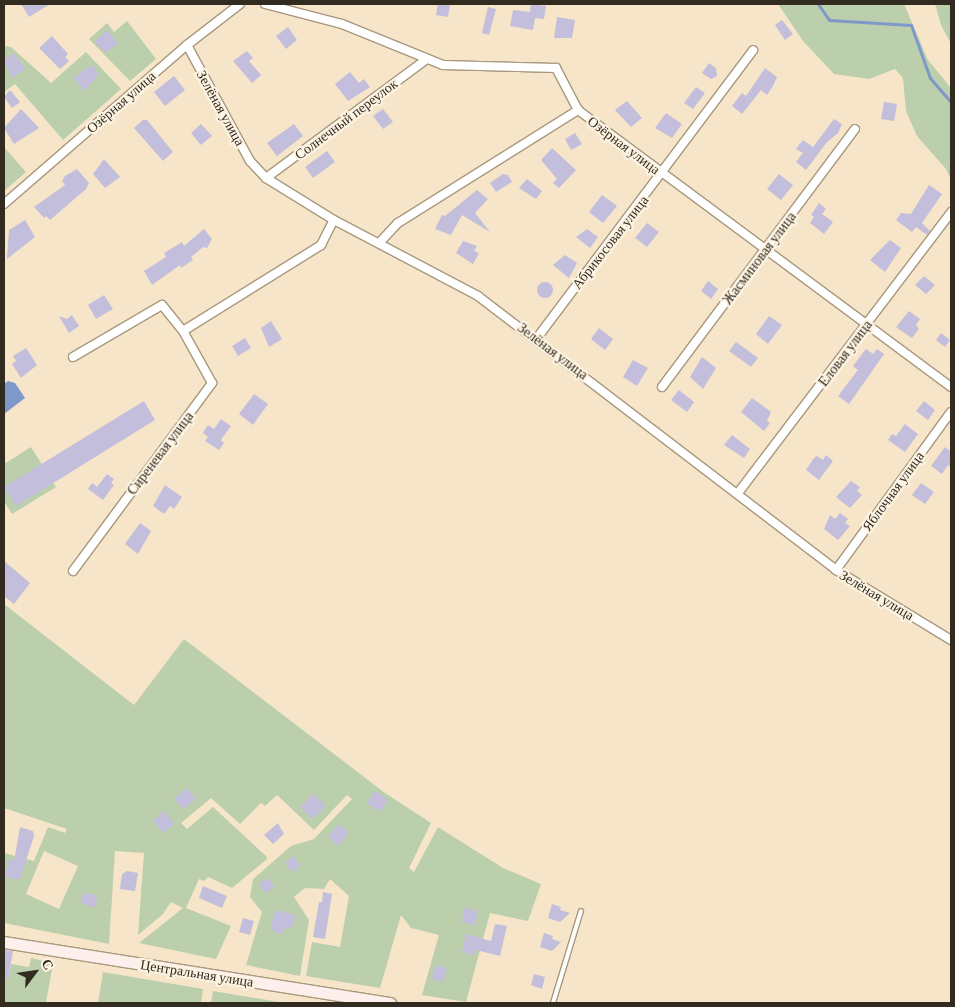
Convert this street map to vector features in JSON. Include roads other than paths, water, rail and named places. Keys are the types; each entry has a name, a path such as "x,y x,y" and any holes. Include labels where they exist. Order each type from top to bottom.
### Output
{"main road":[{"name":"Центральная улица","path":"4,942 390,1003"}],"street":[{"name":"Озёрная улица","path":"4,204 186,45 240,4"},
{"name":"Озёрная улица","path":"265,4 342,24 443,66 556,68 578,110 951,387"},
{"name":"Зелёная улица","path":"186,45 250,160 266,178 334,220 381,241 478,296 537,338 836,570 949,638"},
{"name":"Абрикосовая улица","path":"537,338 663,174 753,50"},
{"name":"Солнечный переулок","path":"266,178 427,59"},
{"path":"381,241 398,222 578,110"},
{"name":"Жасминовая улица","path":"662,387 855,129"},
{"name":"Еловая улица","path":"738,493 867,326 951,212"},
{"path":"73,357 162,305 183,331 321,245 334,220"},
{"name":"Сиреневая улица","path":"73,571 212,383 183,331"},
{"name":"Яблочная улица","path":"836,570 951,412"},
{"path":"949,638 951,628"}],"lane":[{"path":"553,1003 581,911"}],"water":[{"path":"8,381 15,383 25,398 4,414 4,384"}],"waterway":[{"path":"818,4 829,20 911,25 930,78 951,102"}]}
